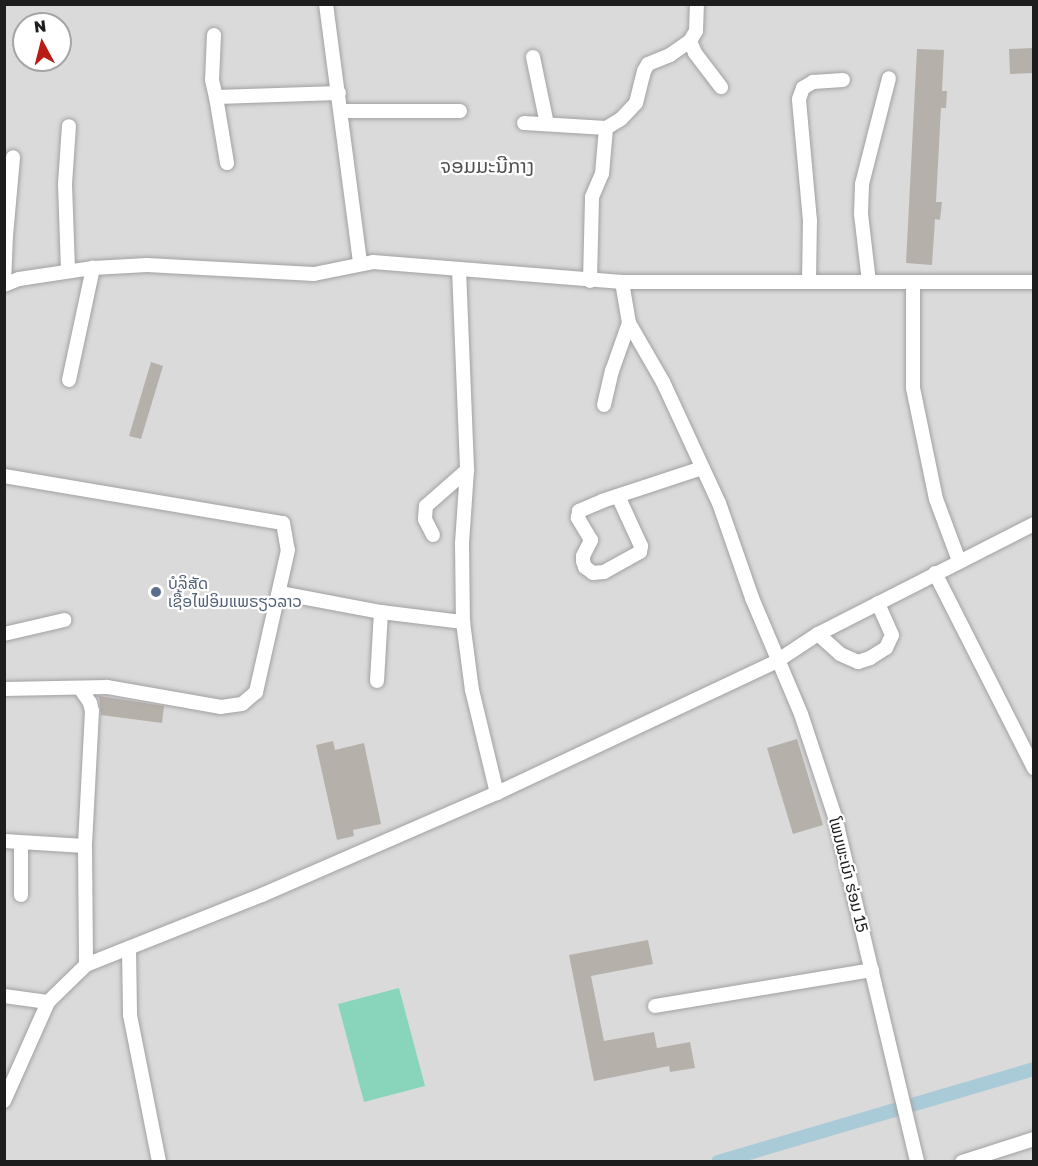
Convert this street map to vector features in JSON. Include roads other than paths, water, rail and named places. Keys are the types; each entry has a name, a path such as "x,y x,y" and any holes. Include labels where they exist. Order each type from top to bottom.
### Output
{"street":[{"path":"326,4 360,263"},
{"path":"524,123 606,128 621,119 636,103 648,64 670,55 690,41 696,30 697,4"},
{"path":"214,35 212,80 227,163"},
{"path":"690,41 695,53 721,87"},
{"path":"533,57 547,124"},
{"path":"869,282 861,214 862,184 889,78"},
{"path":"810,282 810,221 799,99 803,88 813,82 843,80"},
{"path":"216,97 339,93"},
{"path":"341,111 460,111"},
{"path":"68,270 65,184 69,126"},
{"path":"590,280 592,197 602,174 606,128"},
{"path":"13,157 5,236 4,284 68,270 93,268 147,265 315,274 360,263 622,282 1034,282"},
{"path":"69,380 93,268"},
{"path":"459,269 467,470 462,543 464,622 472,690 497,793"},
{"path":"604,405 612,371 629,323 622,282"},
{"path":"913,283 913,388 936,499 959,561"},
{"name":"ໂພນພະເນົາ ຮ່ອມ 15","path":"629,323 663,382 718,503 777,661 801,714 835,817 917,1161"},
{"path":"618,496 640,552 604,572 593,573 585,567 583,556 591,540 578,514 579,511 618,496 702,468"},
{"path":"433,535 425,519 426,506 467,470"},
{"path":"4,476 283,523 288,550 256,692 242,704 221,707 107,687 4,689"},
{"path":"4,1101 48,1002 86,965 262,895 497,793 777,661 818,634 1034,524"},
{"path":"935,573 1034,768"},
{"path":"280,592 381,612 464,622"},
{"path":"818,634 840,654 858,662 870,658 886,648 892,635 878,603"},
{"path":"377,681 381,612"},
{"path":"4,634 64,620"},
{"path":"80,688 90,703 92,711 85,846 86,965"},
{"path":"4,841 21,844 85,846"},
{"path":"21,844 21,895"},
{"path":"129,948 130,1015 159,1161"},
{"path":"656,1006 872,970"},
{"path":"4,996 48,1002"},
{"path":"962,1161 1034,1139"}],"waterway":[{"path":"718,1162 1034,1069"}],"place":[{"name":"ບໍລິສັດ ເຊື້ອໄຟອິມແພຣຽວລາວ","path":"156,592"}],"district":[{"name":"ຈອມມະນີກາງ","path":"487,165"}]}
